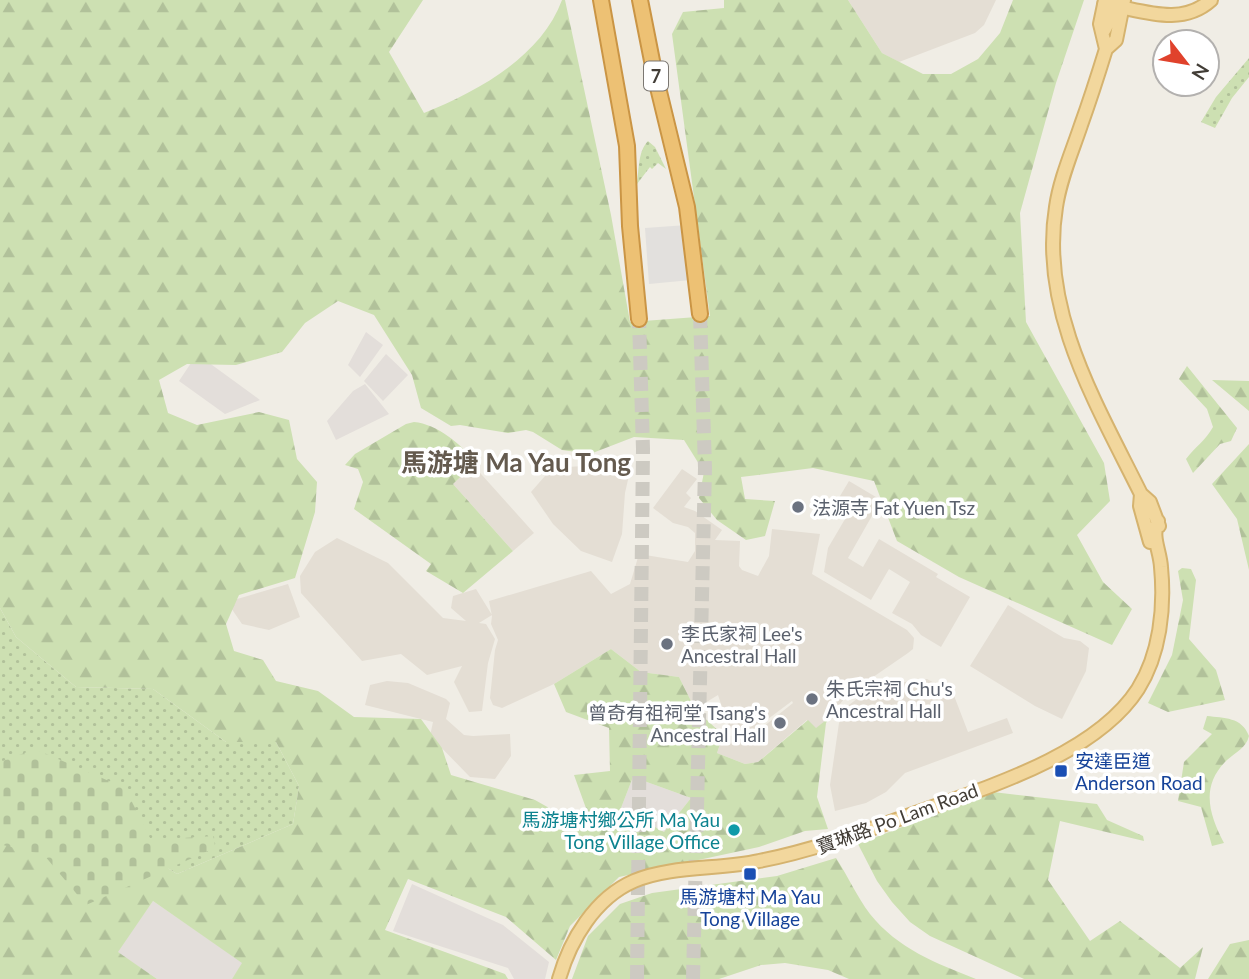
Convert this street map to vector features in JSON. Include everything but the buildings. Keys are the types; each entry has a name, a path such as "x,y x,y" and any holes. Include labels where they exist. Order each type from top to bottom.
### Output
{"highway":[{"name":"7","path":"601,0 627,146 630,226 639,319"},
{"name":"7","path":"640,0 687,207 700,314"}],"main road":[{"path":"1114,3 1168,16 1181,16 1193,12 1210,0"},
{"name":"寶琳路 Po Lam Road","path":"1106,49 1102,39 1103,32 1109,25 1114,3"},
{"name":"寶琳路 Po Lam Road","path":"559,979 575,937 616,892 634,881 654,875 760,861 819,847 959,797 1038,765 1086,740 1110,722 1138,690 1147,673 1161,624 1162,574 1154,529 1158,521 1150,502 1141,494 1106,424 1065,328 1052,261 1054,218 1060,188 1106,49 1116,40 1114,3"},
{"name":"寶琳路 Po Lam Road","path":"1141,494 1140,506 1147,525 1154,564 1162,574"}],"shaded area":[{"path":"848,0 996,0 984,25 975,33 899,62 882,53"},
{"path":"687,225 691,280 649,284 645,228"},
{"path":"366,332 383,345 360,377 348,365"},
{"path":"197,354 260,400 225,414 179,381"},
{"path":"386,354 408,375 383,401 364,381"},
{"path":"365,384 389,414 336,440 327,421 353,391"},
{"path":"613,458 632,462 625,493 622,534 612,562 581,551 553,524 531,492 552,468 599,465"},
{"path":"473,465 534,533 513,551 453,484"},
{"path":"682,469 697,479 686,493 691,498 684,507 695,511 722,530 715,540 740,541 739,566 742,570 758,576 769,556 772,529 820,534 812,574 907,630 914,638 913,649 847,695 830,717 816,729 807,720 758,762 745,764 717,753 723,735 754,734 793,703 792,701 752,731 742,732 729,728 718,695 695,709 679,677 641,672 611,649 554,684 502,708 493,705 490,698 498,640 491,624 489,601 591,571 611,594 630,584 639,554 688,562 695,551 695,533 688,527 673,523 653,508"},
{"path":"849,481 881,500 848,558 863,567 879,539 938,574 936,577 970,597 941,647 921,635 912,624 892,613 910,582 889,569 871,600 824,572 828,548 848,514 834,506"},
{"path":"337,538 388,563 443,618 466,621 451,608 453,596 476,589 492,615 479,623 486,624 495,639 488,663 482,711 469,712 454,682 462,666 427,675 401,654 362,661 301,593 300,576 315,552"},
{"path":"288,584 300,617 269,630 242,624 227,602"},
{"path":"1008,605 1064,638 1080,641 1089,648 1086,671 1062,719 1035,706 970,666"},
{"path":"927,679 953,693 968,732 1007,718 1013,733 905,773 886,792 866,803 835,811 830,785 839,723 845,708 874,686"},
{"path":"387,681 408,683 446,699 450,703 446,719 464,735 510,734 511,756 495,779 470,777 430,736 433,722 365,705 370,685"},
{"path":"633,777 691,798 664,832 621,808"},
{"path":"412,884 503,925 549,962 545,979 514,979 508,968 393,931"},
{"path":"153,901 243,963 232,979 157,979 117,952"}],"green space":[{"path":"0,0 423,0 389,52 424,113 486,83 505,70 539,39 562,0 565,0 611,215 630,322 710,316 672,34 683,12 724,8 724,0 848,0 882,53 923,74 951,74 978,59 1000,33 1013,0 1084,0 1056,83 1020,213 1026,322 1104,463 1110,501 1077,535 1103,582 1132,609 1112,645 959,577 897,541 874,481 813,468 741,477 745,499 775,501 765,536 746,540 717,520 699,498 704,472 684,440 634,437 590,454 562,450 526,430 508,433 451,426 421,408 412,375 374,315 338,301 305,323 282,352 236,365 187,364 159,380 168,413 197,425 259,412 289,420 297,459 317,482 315,512 295,578 239,595 226,624 234,651 263,660 276,681 318,691 354,717 421,719 442,748 451,775 535,800 574,822 587,811 574,775 610,771 609,728 566,712 554,684 611,649 641,672 679,677 695,709 723,735 717,753 745,764 758,762 808,720 816,728 830,717 826,723 817,797 828,829 805,831 759,847 619,877 570,926 556,960 506,917 408,879 385,930 505,974 508,979 232,979 242,963 153,901 118,952 157,979 0,979 0,794 128,843 177,874 293,824 299,786 276,742 226,742 153,689 76,687 16,637 0,608","holes":["633,777 691,798 664,832 621,808"]},
{"path":"1249,58 1249,77 1232,98 1215,128 1201,122 1215,98 1221,98 1221,91"},
{"path":"648,141 655,147 666,169 658,163 652,169 650,167 637,184 641,155"},
{"path":"1187,366 1237,428 1231,441 1220,444 1193,473 1186,459 1213,427 1207,409 1179,379"},
{"path":"1212,380 1249,381 1249,411"},
{"path":"414,422 448,436 474,461 453,484 513,551 463,593 426,571 431,564 354,509 363,482 358,469 345,465 355,454"},
{"path":"1249,444 1249,570 1237,519 1212,484"},
{"path":"1182,568 1191,569 1196,580 1189,639 1216,670 1225,700 1168,712 1148,703 1172,655 1183,600 1178,571"},
{"path":"0,608 16,637 76,687 153,689 226,742 276,742 299,786 293,824 177,874 128,843 0,794"},
{"path":"1207,716 1237,722 1249,736 1243,747 1227,760 1213,780 1210,790 1211,811 1224,843 1212,846 1201,807 1178,801 1184,762 1212,734 1203,729"},
{"path":"35,749 125,788 151,840 214,836 215,848 86,905 44,855 3,845 0,850 0,762"},
{"path":"993,792 1097,804 1107,820 1143,836 1144,841 1060,821 1048,880 1090,941 1120,921 1180,968 1203,947 1195,979 1024,979 930,936 910,922 877,881 858,844"},
{"path":"836,858 870,914 893,937 918,954 976,979 849,979 828,970 785,963 761,965 719,979 572,979 588,936 620,904 652,893 777,876"},
{"path":"1249,940 1249,979 1208,979 1230,944"}],"tunnel":[{"path":"693,979 705,468 700,314"},
{"path":"637,979 643,449 639,319"}],"place":[{"name":"法源寺 Fat Yuen Tsz","path":"798,507"},
{"name":"李氏家祠 Lee's Ancestral Hall","path":"667,644"},
{"name":"朱氏宗祠 Chu's Ancestral Hall","path":"812,699"},
{"name":"曾奇有祖祠堂 Tsang's Ancestral Hall","path":"780,723"},
{"name":"安達臣道 Anderson Road","path":"1061,771"},
{"name":"馬游塘村鄉公所 Ma Yau Tong Village Office","path":"734,830"},
{"name":"馬游塘村 Ma Yau Tong Village","path":"750,874"}],"district":[{"name":"馬游塘 Ma Yau Tong","path":"516,462"}]}
